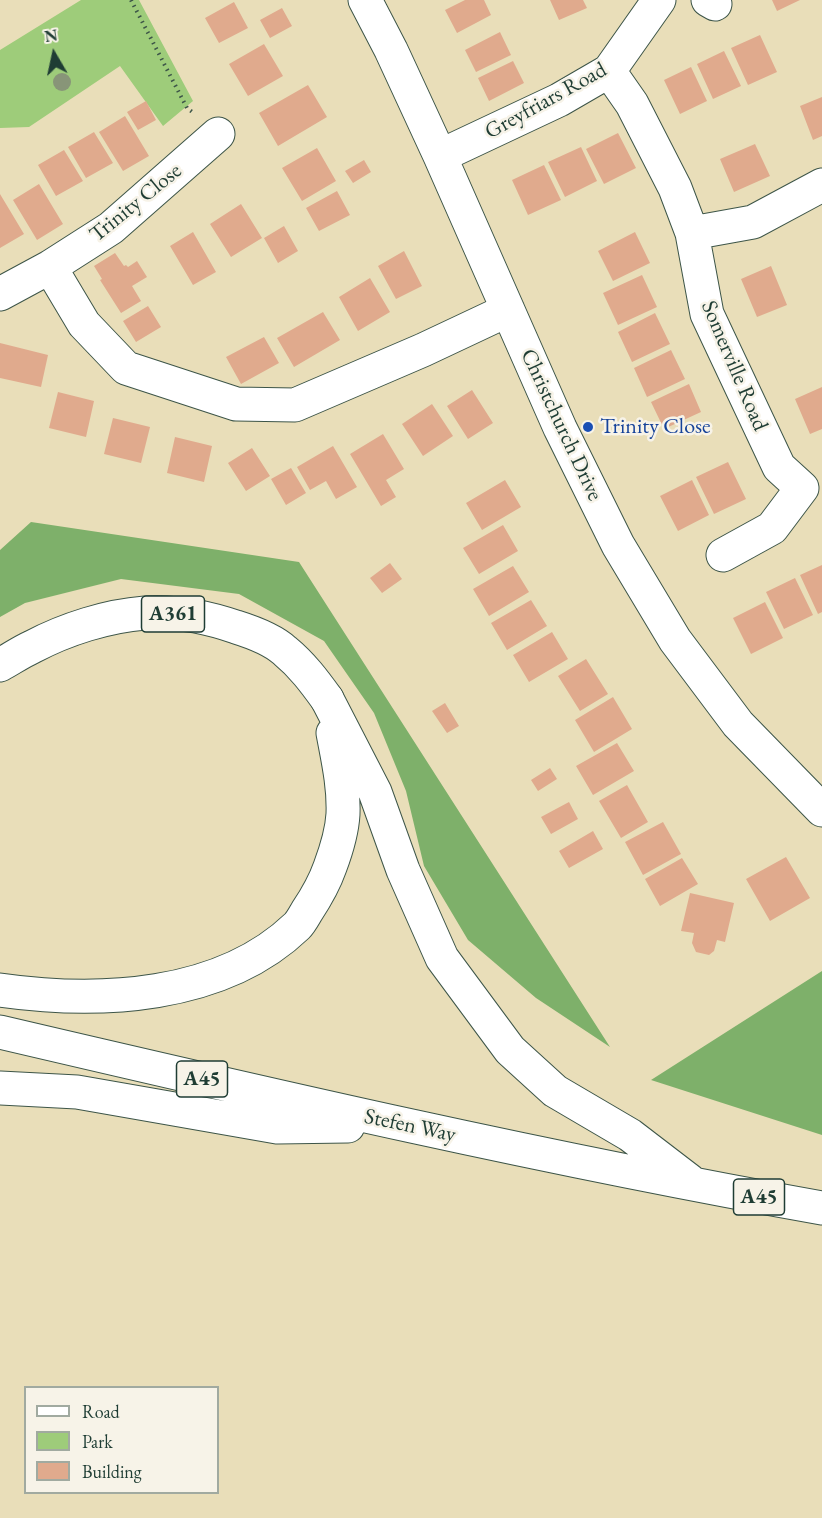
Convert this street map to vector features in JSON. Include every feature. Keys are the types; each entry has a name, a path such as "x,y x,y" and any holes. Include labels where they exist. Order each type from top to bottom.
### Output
{"main road":[{"name":"Christchurch Drive","path":"365,0 391,50 561,428 618,545 675,640 738,724 822,810"},
{"name":"Greyfriars Road","path":"440,156 559,100 609,72 659,0"},
{"name":"Somerville Road","path":"609,72 632,104 675,188 692,233 706,314 779,467 802,488 772,528 723,555"},
{"name":"Trinity Close","path":"0,294 50,267 111,228 218,134"},
{"path":"692,233 753,222 822,185"},
{"path":"50,267 84,324 126,368 236,404 296,405 508,310"},
{"name":"A361","path":"0,665 33,646 66,632 105,620 146,613 183,614 219,621 252,633 283,649 308,673 327,699"},
{"path":"0,990 68,997 131,995 196,982 235,967 270,948 298,924 324,884 336,852 343,816 342,779 327,699"},
{"path":"327,699 375,792 404,870 442,958 510,1050 555,1091 630,1135 696,1186"},
{"name":"Stefen Way","path":"0,1032 404,1125 696,1186 822,1208"},
{"path":"0,1088 77,1092 277,1127 404,1125"}],"path":[{"path":"131,0 187,108 218,134"}],"green space":[{"path":"81,0 139,0 193,101 163,126 120,66 29,127 0,128 0,50"},
{"path":"31,522 299,562 610,1047 536,998 468,940 424,866 406,791 374,713 324,641 239,594 121,579 25,603 0,617 0,550"},
{"path":"822,971 822,1135 651,1080"}],"building":[{"path":"465,0 484,0 491,15 457,33 445,10"},
{"path":"550,0 583,0 587,8 559,20"},
{"path":"772,0 800,0 777,11"},
{"path":"234,2 248,28 219,43 205,18"},
{"path":"282,8 292,26 270,38 260,20"},
{"path":"500,32 511,55 476,72 465,50"},
{"path":"760,35 777,72 748,85 731,48"},
{"path":"264,44 283,76 248,96 229,64"},
{"path":"724,51 741,86 713,99 697,64"},
{"path":"513,61 524,83 489,101 478,78"},
{"path":"691,67 707,101 680,114 664,80"},
{"path":"308,85 327,117 278,146 259,113"},
{"path":"822,97 822,136 813,140 800,106"},
{"path":"146,101 156,120 138,130 127,112"},
{"path":"125,116 149,156 123,171 99,132"},
{"path":"94,132 113,163 86,178 68,147"},
{"path":"618,133 636,168 604,184 586,149"},
{"path":"755,144 770,176 734,192 720,159"},
{"path":"581,147 597,181 565,197 548,162"},
{"path":"317,148 336,181 302,201 282,168"},
{"path":"64,150 83,181 56,196 38,165"},
{"path":"364,160 371,172 353,183 345,171"},
{"path":"544,165 561,200 528,215 512,180"},
{"path":"39,184 63,224 37,240 13,200"},
{"path":"337,191 350,215 319,231 306,208"},
{"path":"0,194 24,234 0,248"},
{"path":"241,204 262,238 231,257 210,224"},
{"path":"284,226 298,251 278,263 264,238"},
{"path":"193,232 216,272 193,285 170,246"},
{"path":"635,232 650,263 613,281 598,251"},
{"path":"404,251 422,286 396,299 378,266"},
{"path":"115,253 124,266 128,267 137,261 147,277 132,286 141,301 121,313 94,266"},
{"path":"771,266 787,305 757,317 741,279"},
{"path":"642,275 657,307 618,325 603,293"},
{"path":"370,278 390,312 358,331 339,297"},
{"path":"148,306 161,327 136,342 123,321"},
{"path":"323,312 340,340 294,367 277,338"},
{"path":"655,313 670,344 632,362 618,332"},
{"path":"264,337 279,363 241,384 226,357"},
{"path":"0,343 48,355 41,387 0,378"},
{"path":"671,350 685,379 647,397 634,368"},
{"path":"689,384 701,412 664,429 651,402"},
{"path":"822,387 822,429 810,434 795,399"},
{"path":"472,390 493,423 468,439 447,406"},
{"path":"58,392 94,401 86,437 49,428"},
{"path":"432,404 453,436 423,456 402,424"},
{"path":"113,418 150,427 141,463 104,454"},
{"path":"383,434 404,469 386,480 396,497 381,506 350,454"},
{"path":"175,437 212,446 204,482 167,473"},
{"path":"333,446 357,487 336,499 326,481 310,490 297,467"},
{"path":"252,448 270,476 246,491 228,463"},
{"path":"728,462 746,499 714,514 696,477"},
{"path":"291,468 306,493 286,505 271,479"},
{"path":"505,480 521,507 482,530 466,503"},
{"path":"692,480 709,515 678,531 660,496"},
{"path":"503,525 518,551 479,574 463,548"},
{"path":"390,563 402,579 382,593 370,578"},
{"path":"822,565 822,612 818,614 800,575"},
{"path":"513,566 529,592 489,616 473,589"},
{"path":"795,578 813,615 784,629 766,592"},
{"path":"531,600 547,626 507,650 491,623"},
{"path":"765,602 783,638 751,654 733,618"},
{"path":"552,632 568,659 529,682 513,655"},
{"path":"586,659 608,694 580,711 558,676"},
{"path":"613,697 632,729 594,752 575,720"},
{"path":"445,703 459,726 447,733 432,711"},
{"path":"617,743 634,771 593,795 576,766"},
{"path":"550,768 557,779 538,791 531,780"},
{"path":"627,785 648,822 621,838 599,801"},
{"path":"569,802 578,819 551,834 541,817"},
{"path":"663,822 681,854 643,875 625,842"},
{"path":"593,831 603,849 569,868 559,851"},
{"path":"786,857 810,898 770,921 746,879"},
{"path":"682,858 698,884 660,906 645,879"},
{"path":"690,893 734,903 725,942 717,940 714,951 709,955 696,952 692,943 694,933 681,931"}],"place":[{"name":"Trinity Close","path":"588,427"}]}
